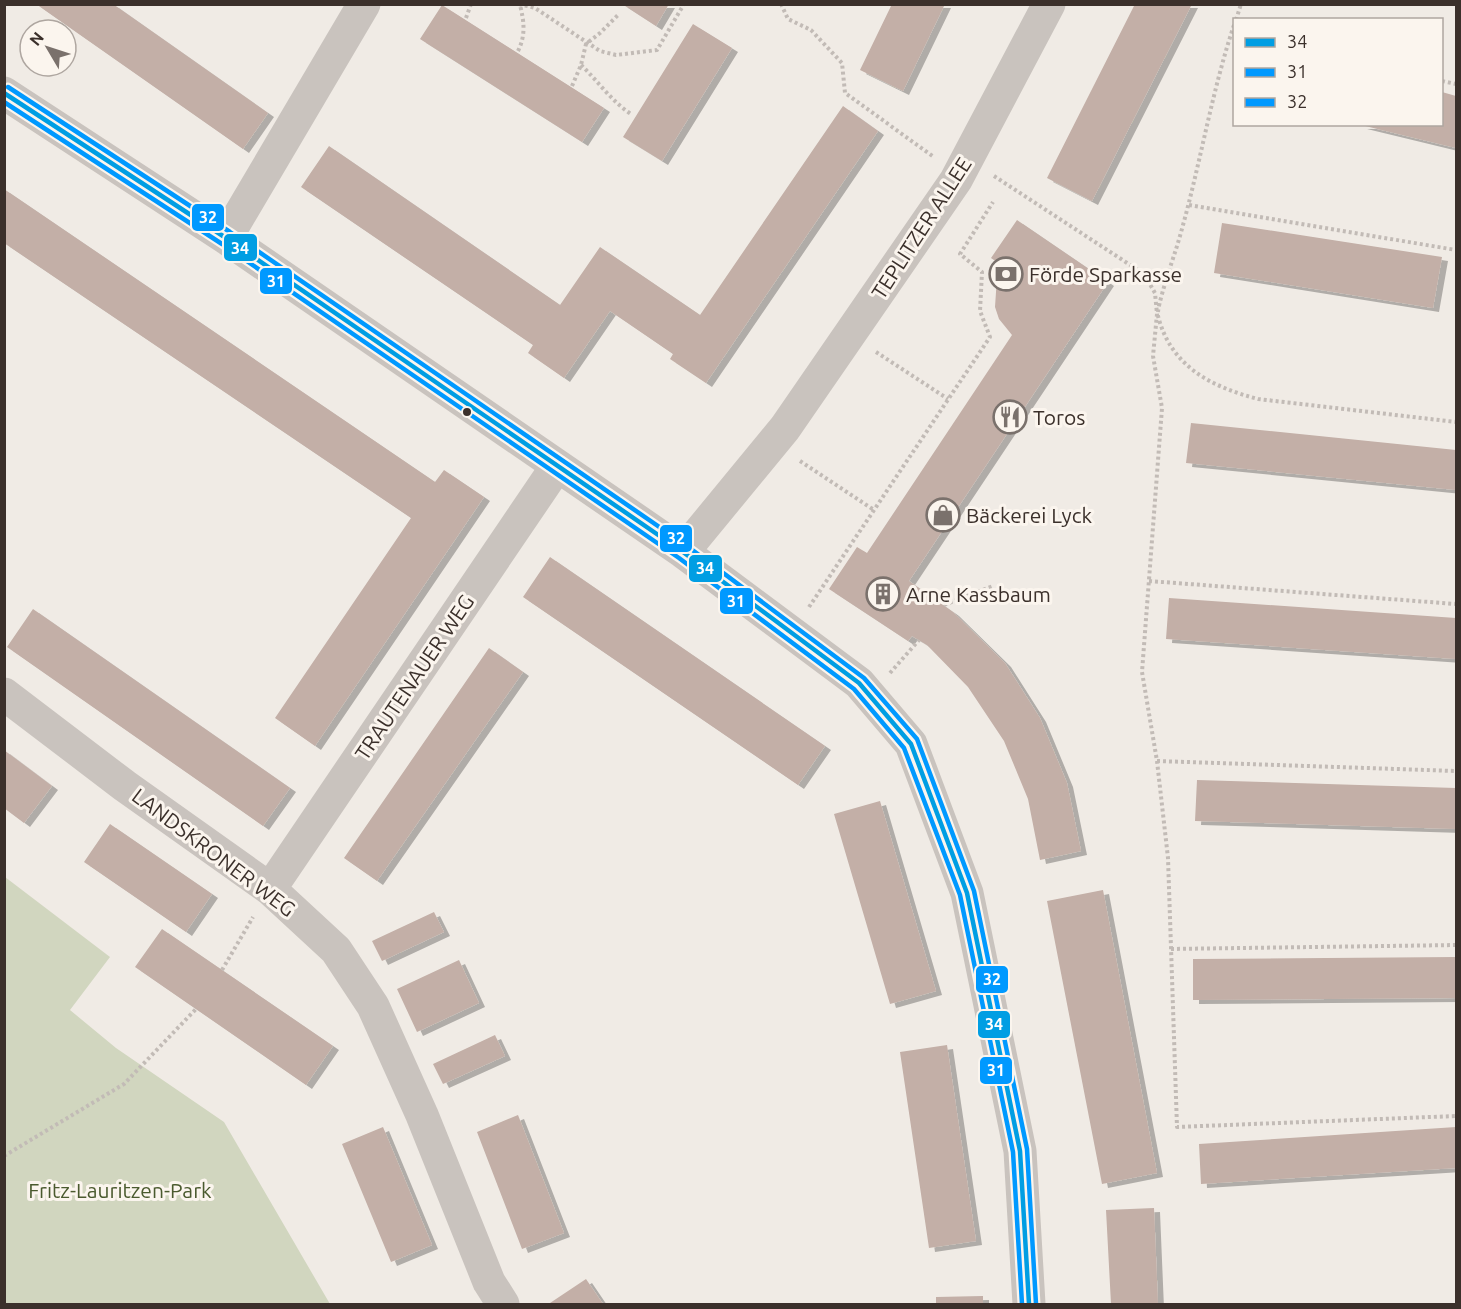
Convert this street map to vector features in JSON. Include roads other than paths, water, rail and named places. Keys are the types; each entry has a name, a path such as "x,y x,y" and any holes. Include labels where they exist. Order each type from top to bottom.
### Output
{"street":[{"path":"226,238 364,4"},
{"name":"TEPLITZER ALLEE","path":"683,552 773,443 963,167 1048,4"},
{"path":"4,93 226,238 683,552 858,683 911,744 967,893 1020,1151 1029,1305"},
{"name":"TRAUTENAUER WEG","path":"270,889 557,466"},
{"name":"LANDSKRONER WEG","path":"4,694 126,786 270,889 336,950 373,1006 422,1115 489,1282 503,1305"}],"place":[{"name":"Förde Sparkasse","path":"1006,274"},
{"name":"Toros","path":"1010,417"},
{"name":"Bäckerei Lyck","path":"943,515"},
{"name":"Arne Kassbaum","path":"883,594"}],"park label":[{"name":"Fritz-Lauritzen-Park","path":"120,1190"}]}
